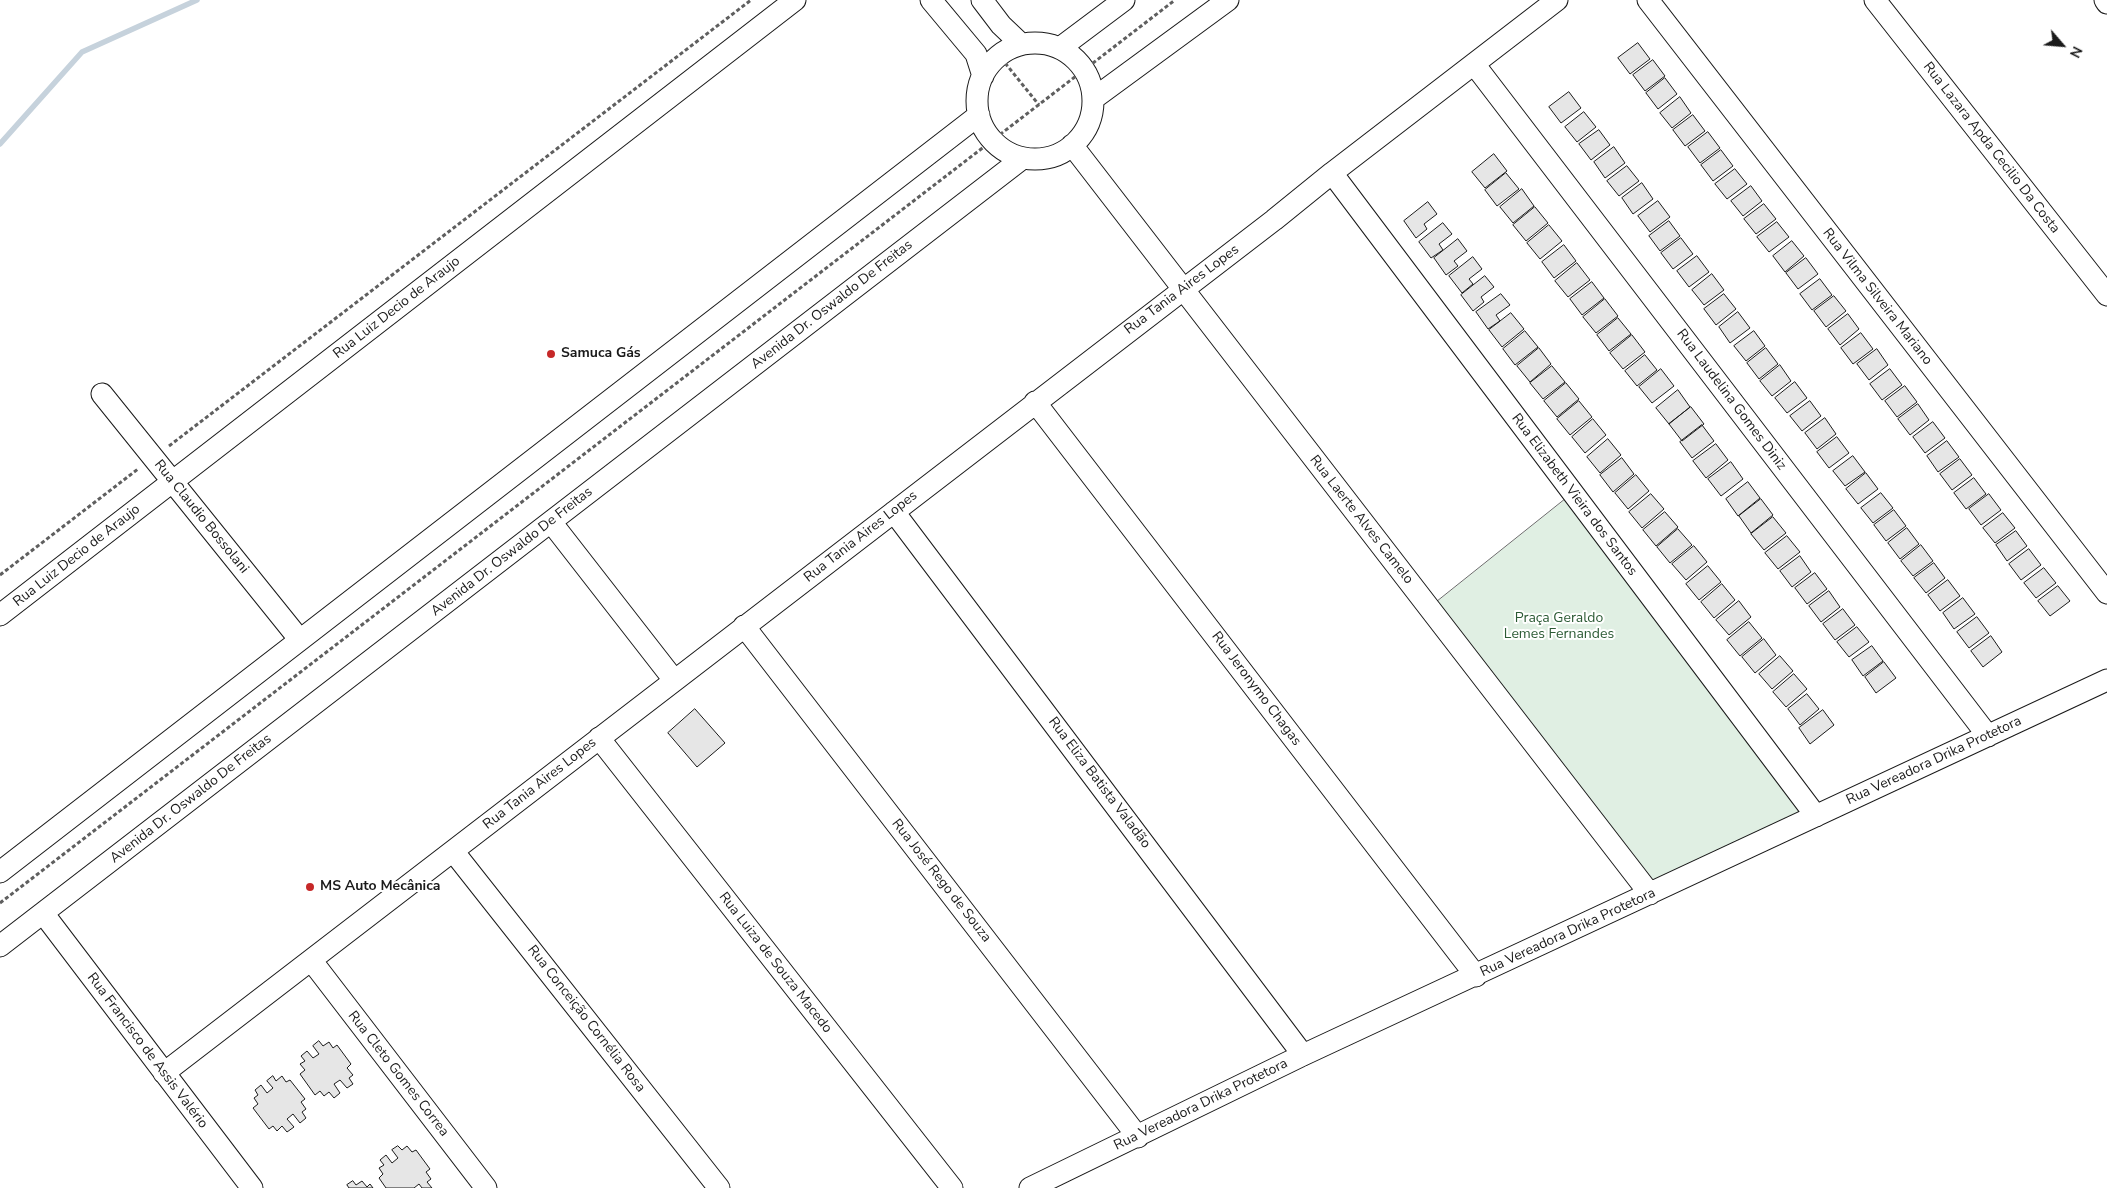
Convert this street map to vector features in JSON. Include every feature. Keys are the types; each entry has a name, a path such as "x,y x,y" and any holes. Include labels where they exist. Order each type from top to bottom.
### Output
{"street":[{"name":"Rua Luiz Decio de Araujo","path":"0,615 795,0"},
{"path":"931,0 976,54 983,76"},
{"path":"982,0 1002,25 1022,44"},
{"path":"1060,48 1124,0"},
{"path":"1093,99 1228,0"},
{"name":"Rua Tania Aires Lopes","path":"164,1073 1274,220 1332,173 1557,0"},
{"name":"Rua Vilma Silveira Mariano","path":"1648,0 2107,593"},
{"name":"Rua Lazara Apda Cecilio Da Costa","path":"1875,0 2107,295"},
{"path":"1022,44 1047,44 1071,54 1084,70 1092,86 1093,99 1088,125 1072,145 1049,157 1023,158 1011,154 993,140 983,127 979,115 978,89 989,65 999,55 1022,44"},
{"name":"Rua Laudelina Gomes Diniz","path":"1474,64 1988,736"},
{"path":"0,872 979,115"},
{"name":"Rua Laerte Alves Camelo","path":"1072,145 1650,894"},
{"name":"Avenida Dr. Oswaldo De Freitas","path":"0,946 1023,158"},
{"name":"Rua Elizabeth Vieira dos Santos","path":"1332,173 1816,816"},
{"name":"Rua Claudio Bossolani","path":"102,394 300,640"},
{"name":"Rua Jeronymo Chagas","path":"1036,402 1476,976"},
{"name":"Rua Eliza Batista Valadão","path":"894,512 1303,1055"},
{"path":"551,522 674,680"},
{"name":"Rua José Rego de Souza","path":"744,626 1138,1136"},
{"name":"Rua Vereadora Drika Protetora","path":"1030,1188 1303,1055 1476,976 2107,680"},
{"name":"Rua Luiza de Souza Macedo","path":"599,738 952,1188"},
{"name":"Rua Conceição Cornélia Rosa","path":"453,850 719,1188"},
{"name":"Rua Francisco de Assis Valério","path":"43,913 252,1188"},
{"name":"Rua Cleto Gomes Correa","path":"310,960 486,1188"}],"path":[{"path":"0,575 751,0"},
{"path":"0,903 1175,0"}],"green space":[{"name":"Praça Geraldo Lemes Fernandes","path":"1573,493 1816,816 1650,894 1429,608"}],"building":[{"path":"1638,43 1650,59 1630,74 1618,58"},
{"path":"1653,60 1665,76 1645,91 1633,75"},
{"path":"1665,78 1677,94 1658,109 1646,93"},
{"path":"1569,92 1581,108 1561,123 1549,107"},
{"path":"1680,97 1691,113 1672,128 1660,113"},
{"path":"1584,112 1596,127 1577,142 1565,127"},
{"path":"1693,115 1705,131 1685,146 1673,130"},
{"path":"1599,130 1610,145 1591,160 1579,144"},
{"path":"1708,132 1720,148 1700,163 1688,147"},
{"path":"1614,147 1625,163 1605,178 1594,162"},
{"path":"1721,150 1733,166 1713,181 1701,165"},
{"path":"1494,154 1507,171 1485,188 1472,172"},
{"path":"1627,166 1639,181 1619,196 1607,181"},
{"path":"1735,169 1747,184 1727,199 1715,184"},
{"path":"1506,173 1519,189 1497,206 1485,190"},
{"path":"1642,183 1653,199 1633,214 1622,198"},
{"path":"1751,186 1762,201 1743,216 1731,201"},
{"path":"1522,189 1534,206 1513,223 1500,207"},
{"path":"1658,201 1670,217 1650,232 1638,216"},
{"path":"1428,202 1437,214 1424,224 1427,229 1416,238 1404,221"},
{"path":"1764,204 1776,219 1756,234 1744,219"},
{"path":"1535,207 1548,223 1526,241 1513,225"},
{"path":"1669,221 1680,236 1660,251 1649,236"},
{"path":"1777,222 1789,237 1769,252 1757,237"},
{"path":"1443,223 1452,234 1439,244 1443,250 1431,258 1419,242"},
{"path":"1549,225 1562,241 1540,259 1527,243"},
{"path":"1681,238 1693,254 1673,269 1661,253"},
{"path":"1458,239 1467,251 1454,261 1458,266 1446,275 1434,258"},
{"path":"1792,241 1804,256 1785,272 1773,256"},
{"path":"1564,245 1576,261 1554,278 1542,262"},
{"path":"1697,256 1709,272 1689,287 1677,271"},
{"path":"1473,257 1482,269 1469,279 1473,284 1462,293 1449,276"},
{"path":"1806,258 1818,274 1798,289 1786,273"},
{"path":"1577,263 1590,280 1568,297 1555,281"},
{"path":"1712,274 1724,290 1704,305 1692,290"},
{"path":"1485,276 1494,287 1481,297 1484,302 1473,311 1461,295"},
{"path":"1820,279 1832,295 1812,310 1800,294"},
{"path":"1592,282 1604,298 1582,315 1570,299"},
{"path":"1501,294 1510,305 1496,315 1500,321 1488,329 1476,312"},
{"path":"1724,294 1736,309 1716,325 1704,309"},
{"path":"1834,296 1846,311 1826,327 1814,311"},
{"path":"1605,299 1618,316 1596,333 1583,317"},
{"path":"1738,312 1750,328 1730,343 1719,327"},
{"path":"1511,313 1524,329 1502,347 1489,330"},
{"path":"1848,314 1859,329 1840,345 1828,329"},
{"path":"1618,318 1631,334 1609,351 1597,335"},
{"path":"1525,331 1538,347 1515,365 1503,349"},
{"path":"1754,331 1765,346 1746,361 1734,346"},
{"path":"1861,333 1873,349 1853,364 1841,348"},
{"path":"1632,335 1645,352 1623,369 1610,353"},
{"path":"1539,348 1551,364 1530,382 1517,366"},
{"path":"1766,348 1778,364 1759,379 1747,363"},
{"path":"1877,349 1888,365 1869,380 1857,364"},
{"path":"1645,355 1657,370 1637,386 1625,371"},
{"path":"1780,365 1791,381 1772,396 1760,381"},
{"path":"1552,366 1565,382 1543,399 1530,383"},
{"path":"1661,369 1674,386 1652,403 1639,387"},
{"path":"1890,369 1902,385 1882,400 1870,384"},
{"path":"1795,382 1807,398 1787,413 1775,398"},
{"path":"1566,383 1579,399 1557,417 1544,401"},
{"path":"1905,386 1917,402 1897,417 1885,401"},
{"path":"1678,390 1690,407 1669,424 1656,408"},
{"path":"1579,401 1592,417 1570,435 1557,419"},
{"path":"1810,401 1821,416 1802,431 1790,416"},
{"path":"1918,404 1929,420 1910,435 1898,419"},
{"path":"1691,407 1704,424 1682,441 1669,424"},
{"path":"1825,418 1836,434 1817,449 1805,433"},
{"path":"1593,419 1606,435 1585,453 1572,437"},
{"path":"1933,422 1945,438 1925,453 1913,437"},
{"path":"1702,425 1714,441 1692,458 1680,442"},
{"path":"1837,437 1849,453 1829,468 1817,452"},
{"path":"1608,439 1621,455 1600,473 1587,457"},
{"path":"1947,441 1959,457 1938,472 1927,456"},
{"path":"1716,444 1728,460 1706,478 1693,461"},
{"path":"1853,456 1865,472 1845,486 1833,471"},
{"path":"1622,458 1634,474 1613,492 1600,475"},
{"path":"1960,459 1972,475 1952,490 1940,474"},
{"path":"1731,462 1743,479 1721,496 1708,479"},
{"path":"1866,473 1878,489 1858,504 1846,489"},
{"path":"1636,475 1649,491 1628,509 1615,493"},
{"path":"1974,478 1986,494 1966,509 1954,493"},
{"path":"1748,482 1760,498 1738,516 1726,499"},
{"path":"1881,493 1893,508 1873,523 1861,508"},
{"path":"1651,494 1664,509 1642,528 1629,512"},
{"path":"1989,494 2001,510 1981,525 1969,509"},
{"path":"1761,499 1773,515 1751,533 1739,516"},
{"path":"1894,510 1906,526 1886,541 1874,525"},
{"path":"1665,512 1678,527 1656,546 1643,530"},
{"path":"2003,513 2015,528 1995,543 1983,528"},
{"path":"1773,517 1786,533 1764,550 1751,534"},
{"path":"1907,528 1919,544 1900,559 1888,543"},
{"path":"1678,529 1692,545 1670,563 1657,547"},
{"path":"2016,531 2027,546 2007,561 1996,545"},
{"path":"1787,536 1800,552 1778,569 1765,553"},
{"path":"1921,545 1933,561 1913,576 1901,561"},
{"path":"1694,546 1707,562 1686,580 1672,564"},
{"path":"2029,549 2041,565 2021,580 2009,564"},
{"path":"1800,556 1811,572 1792,587 1780,571"},
{"path":"1934,563 1945,578 1926,593 1914,578"},
{"path":"1708,566 1721,582 1699,600 1686,584"},
{"path":"2044,568 2056,583 2036,598 2024,583"},
{"path":"1815,573 1827,589 1807,604 1795,588"},
{"path":"1948,580 1960,596 1940,611 1928,595"},
{"path":"1722,584 1735,600 1714,618 1701,602"},
{"path":"2058,586 2070,601 2050,616 2038,601"},
{"path":"1829,591 1840,607 1821,622 1809,606"},
{"path":"1963,598 1975,614 1954,629 1943,613"},
{"path":"1739,601 1751,617 1729,635 1716,620"},
{"path":"1843,609 1855,625 1835,640 1823,624"},
{"path":"1977,617 1989,633 1969,648 1957,632"},
{"path":"1749,622 1762,638 1740,656 1727,640"},
{"path":"1857,627 1869,642 1849,657 1837,642"},
{"path":"1991,636 2002,652 1983,667 1971,651"},
{"path":"1764,639 1776,655 1755,673 1742,657"},
{"path":"1872,646 1883,661 1863,676 1852,660"},
{"path":"1780,656 1793,671 1772,689 1759,674"},
{"path":"1884,662 1896,678 1876,693 1865,677"},
{"path":"1794,674 1807,689 1786,707 1773,692"},
{"path":"1807,694 1819,709 1800,725 1788,709"},
{"path":"695,709 725,743 697,767 668,733"},
{"path":"1823,710 1834,725 1810,744 1799,728"},
{"path":"319,1041 323,1046 329,1042 333,1048 337,1045 351,1064 347,1068 353,1075 349,1078 353,1084 347,1088 340,1080 334,1084 340,1093 334,1098 329,1092 324,1096 320,1091 315,1095 300,1074 305,1070 300,1064 305,1061 301,1056 307,1051 313,1058 319,1054 313,1046"},
{"path":"273,1076 276,1081 282,1076 286,1082 290,1080 305,1099 301,1102 306,1109 302,1112 306,1118 300,1123 293,1114 287,1119 294,1127 287,1132 282,1126 277,1131 273,1126 269,1129 253,1108 258,1104 254,1098 258,1095 255,1090 261,1085 267,1093 273,1088 267,1081"},
{"path":"398,1146 402,1150 407,1146 412,1152 416,1150 430,1169 426,1172 431,1179 427,1182 432,1188 422,1188 419,1184 414,1188 386,1188 379,1178 383,1174 379,1168 384,1165 380,1160 386,1155 392,1163 398,1158 392,1150"},
{"path":"353,1181 356,1185 362,1181 367,1187 370,1184 373,1188 349,1188 347,1185"}],"waterway":[{"path":"0,144 82,52 197,0"}],"place":[{"name":"Samuca Gás","path":"551,354"},
{"name":"MS Auto Mecânica","path":"310,887"}]}
